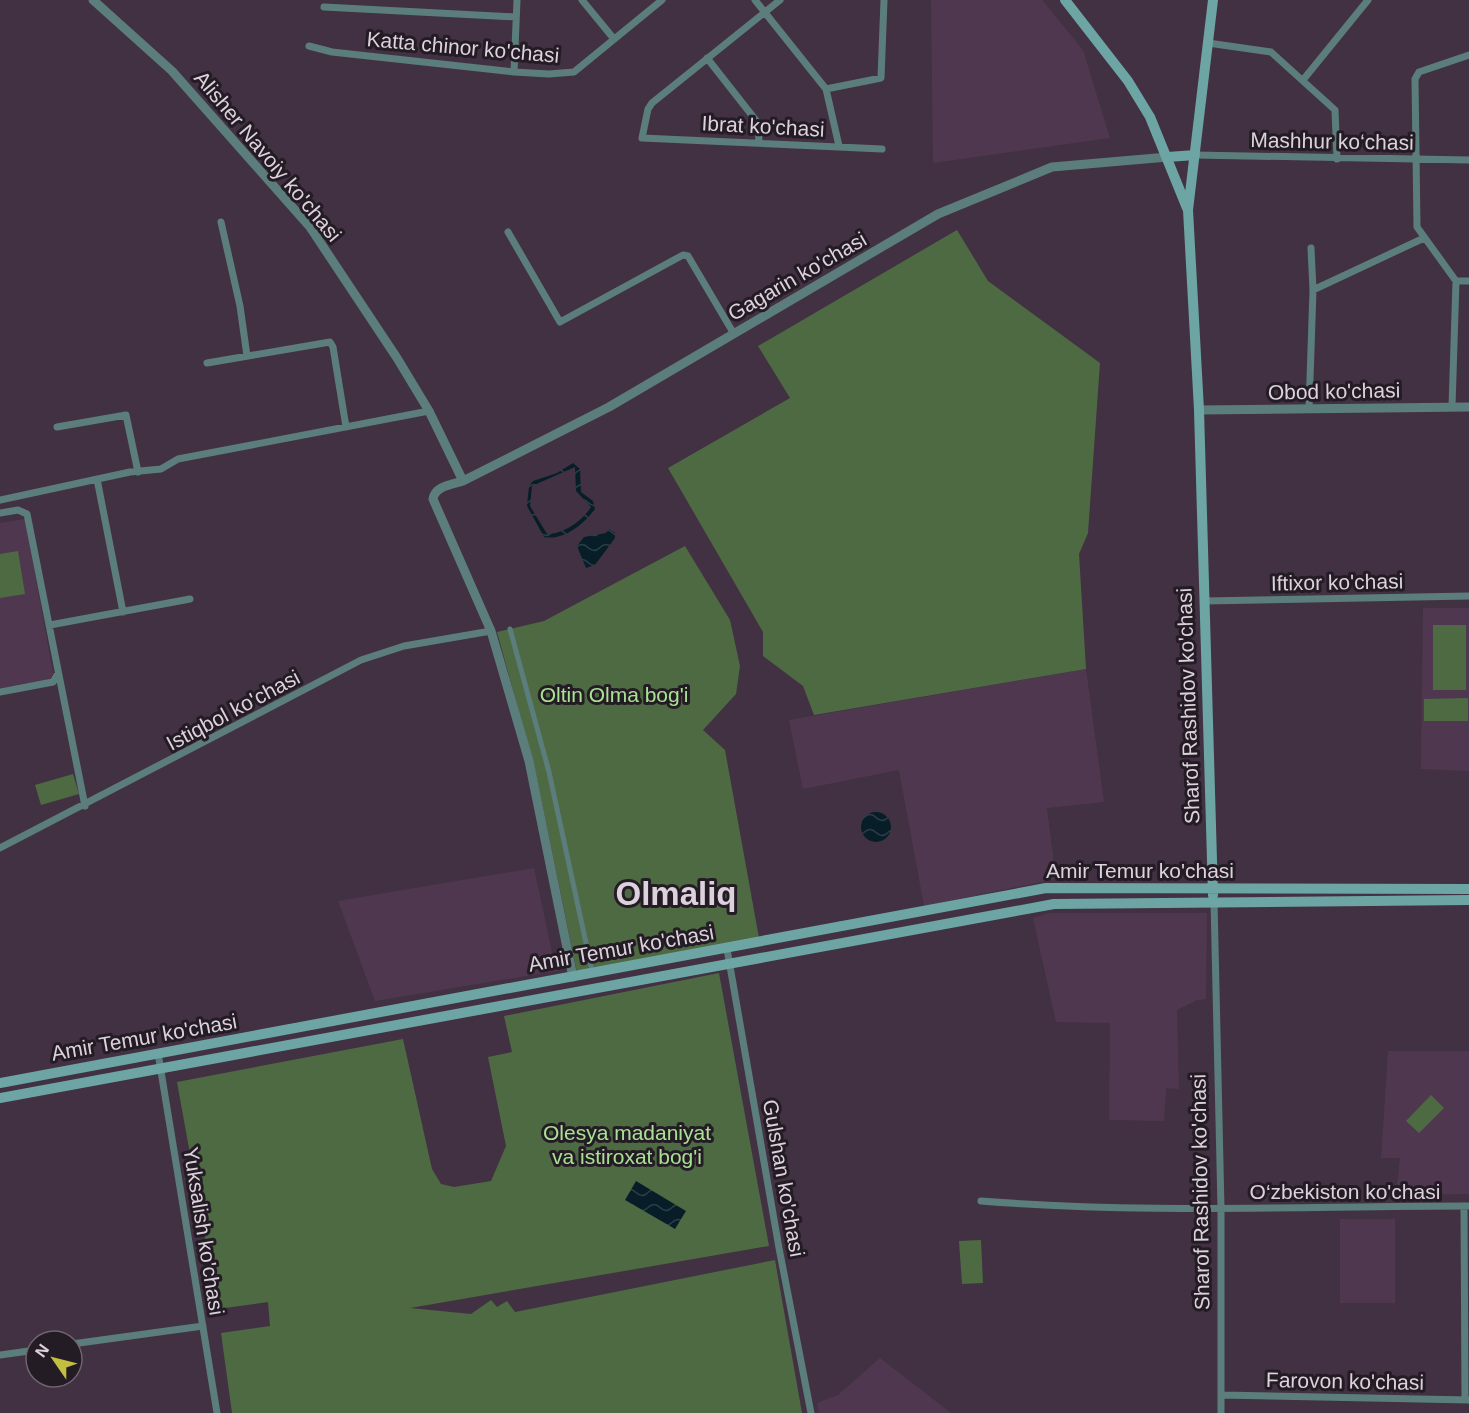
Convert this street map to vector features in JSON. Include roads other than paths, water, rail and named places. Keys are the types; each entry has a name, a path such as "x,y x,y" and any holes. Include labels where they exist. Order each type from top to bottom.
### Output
{"main road":[{"path":"1065,0 1128,81 1150,117 1188,210"},
{"name":"Sharof Rashidov ko'chasi","path":"1213,0 1188,210 1199,410 1214,901"},
{"path":"1168,157 1195,156"},
{"name":"Amir Temur ko'chasi","path":"0,1083 1046,888 1469,889"},
{"name":"Amir Temur ko'chasi","path":"0,1098 1054,903 1469,900"},
{"path":"500,990 502,1005"},
{"path":"365,1016 372,1030"}],"street":[{"name":"Alisher Navoiy ko'chasi","path":"93,0 178,78 310,227 398,358 429,411 463,481"},
{"path":"514,72 517,0"},
{"path":"582,0 614,39"},
{"name":"Katta chinor ko'chasi","path":"309,46 332,52 514,72 549,74 574,72 662,0"},
{"path":"755,0 826,88 838,146"},
{"path":"759,142 758,123 707,58 780,0"},
{"path":"826,88 881,78 884,0"},
{"path":"1303,80 1368,0"},
{"path":"324,7 516,17"},
{"path":"1208,43 1271,52 1303,80 1335,110 1337,159"},
{"path":"1452,407 1456,281 1417,227 1416,75 1469,55"},
{"name":"Ibrat ko'chasi","path":"707,58 652,103 648,109 642,138 882,149"},
{"name":"Mashhur ko‘chasi","path":"1195,156 1469,160"},
{"name":"Gagarin ko'chasi","path":"491,631 433,500 438,490 463,481 609,406 938,214 1052,167 1168,157"},
{"path":"221,222 240,306 247,356"},
{"path":"508,232 560,322 683,255 690,260 734,334"},
{"path":"1313,290 1424,238"},
{"path":"1309,409 1313,290 1311,248"},
{"path":"1456,281 1469,281"},
{"path":"207,363 330,342 333,347 346,427"},
{"name":"Obod ko'chasi","path":"1199,410 1469,407"},
{"path":"0,500 97,479 161,469 178,459 429,411"},
{"path":"57,427 126,415 138,472"},
{"path":"97,479 123,612"},
{"path":"0,513 24,510 27,514 50,625 57,675 85,806"},
{"name":"Iftixor ko'chasi","path":"1205,601 1469,596"},
{"path":"50,625 190,599"},
{"path":"510,628 549,772 591,966"},
{"path":"491,631 529,761 573,977"},
{"name":"Istiqbol ko'chasi","path":"0,848 85,806 361,660 404,646 491,631"},
{"path":"0,692 52,682 57,675"},
{"name":"Sharof Rashidov ko'chasi","path":"1214,901 1221,1208 1221,1413"},
{"name":"Gulshan ko'chasi","path":"727,948 779,1248 811,1413"},
{"name":"Yuksalish ko'chasi","path":"158,1053 217,1413"},
{"name":"O‘zbekiston ko'chasi","path":"981,1201 1050,1206 1221,1208 1466,1206"},
{"path":"1466,1206 1467,1400"},
{"path":"84,1342 203,1326"},
{"path":"0,1355 24,1352"},
{"name":"Farovon ko'chasi","path":"1221,1395 1467,1400"}],"water":[{"path":"573,463 580,469 581,492 593,501 595,509 585,520 566,534 551,538 544,537 527,506 529,486 533,481 557,473","holes":["575,467 576,491 591,507 572,526 560,532 547,534 530,506 532,486"]},
{"path":"609,529 615,533 615,538 595,565 586,568 577,546 584,537 606,533"},
{"path":"876,812 887,816 891,827 887,838 876,842 865,838 861,827 865,816"},
{"path":"636,1181 686,1211 675,1229 625,1200"}],"district":[{"name":"Olmaliq","path":"676,893"}],"park label":[{"name":"Oltin Olma bog'i","path":"614,694"},
{"name":"Olesya madaniyat va istiroxat bog'i","path":"627,1144"}]}
